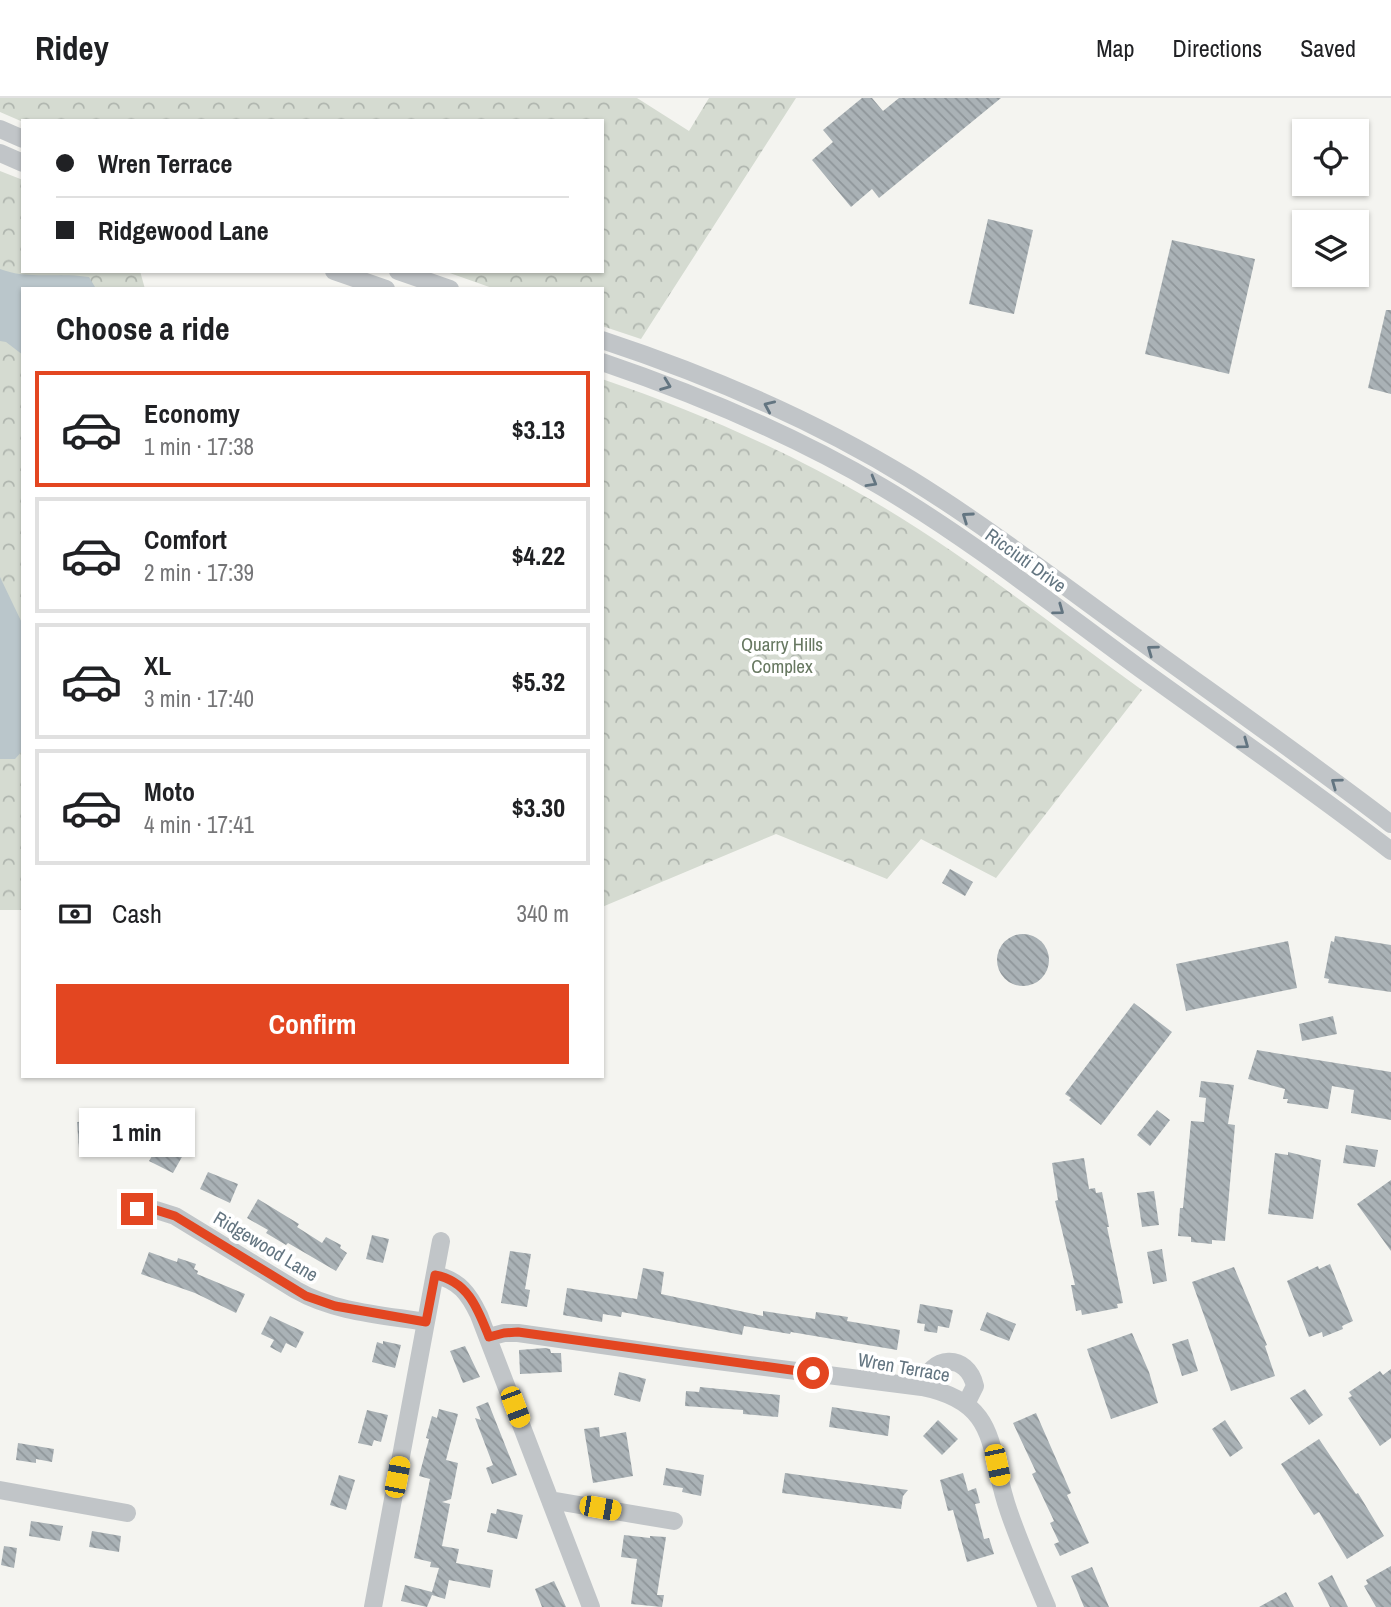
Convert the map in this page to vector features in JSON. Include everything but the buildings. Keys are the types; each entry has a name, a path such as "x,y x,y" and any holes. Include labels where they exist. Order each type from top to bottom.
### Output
{"street":[{"path":"0,129 21,138"},
{"path":"0,153 21,162"},
{"path":"340,273 380,287"},
{"path":"404,273 444,287"},
{"name":"Ricciuti Drive","path":"604,341 694,373 779,410 909,478 988,531 1391,824"},
{"name":"Ricciuti Drive","path":"604,363 682,391 769,429 898,497 976,550 1391,851"},
{"name":"Ridgewood Lane","path":"127,1210 156,1210 175,1216 316,1300 426,1322"},
{"path":"373,1607 441,1241"},
{"path":"435,1275 452,1280 464,1289 474,1303 591,1607"},
{"name":"Wren Terrace","path":"489,1337 518,1332 686,1357 922,1387 948,1394 966,1404 980,1418 989,1438 1009,1512 1047,1607"},
{"path":"922,1387 933,1367 945,1361 958,1363 971,1374 975,1386 966,1404"},
{"path":"0,1490 127,1513"},
{"path":"550,1500 674,1521"}],"green space":[{"path":"0,98 637,98 689,131 709,98 796,98 641,339 604,327 604,287 489,287 450,273 604,273 604,119 21,119 21,121 0,112"},
{"path":"0,171 21,179 21,273 141,273 144,287 21,287 21,910 0,910"},
{"name":"Quarry Hills Complex","path":"604,380 740,433 808,465 873,501 976,568 1142,690 996,878 921,839 887,879 776,834 604,906"}],"shaded area":[{"path":"0,269 33,275 89,277 95,287 21,287 21,353 6,342 0,341"},
{"path":"0,577 21,621 21,752 15,759 0,759"}],"route":[{"path":"137,1209 156,1210 175,1216 306,1296 326,1303 426,1322 435,1275 452,1280 464,1289 474,1303 489,1337 518,1332 813,1373"}]}
